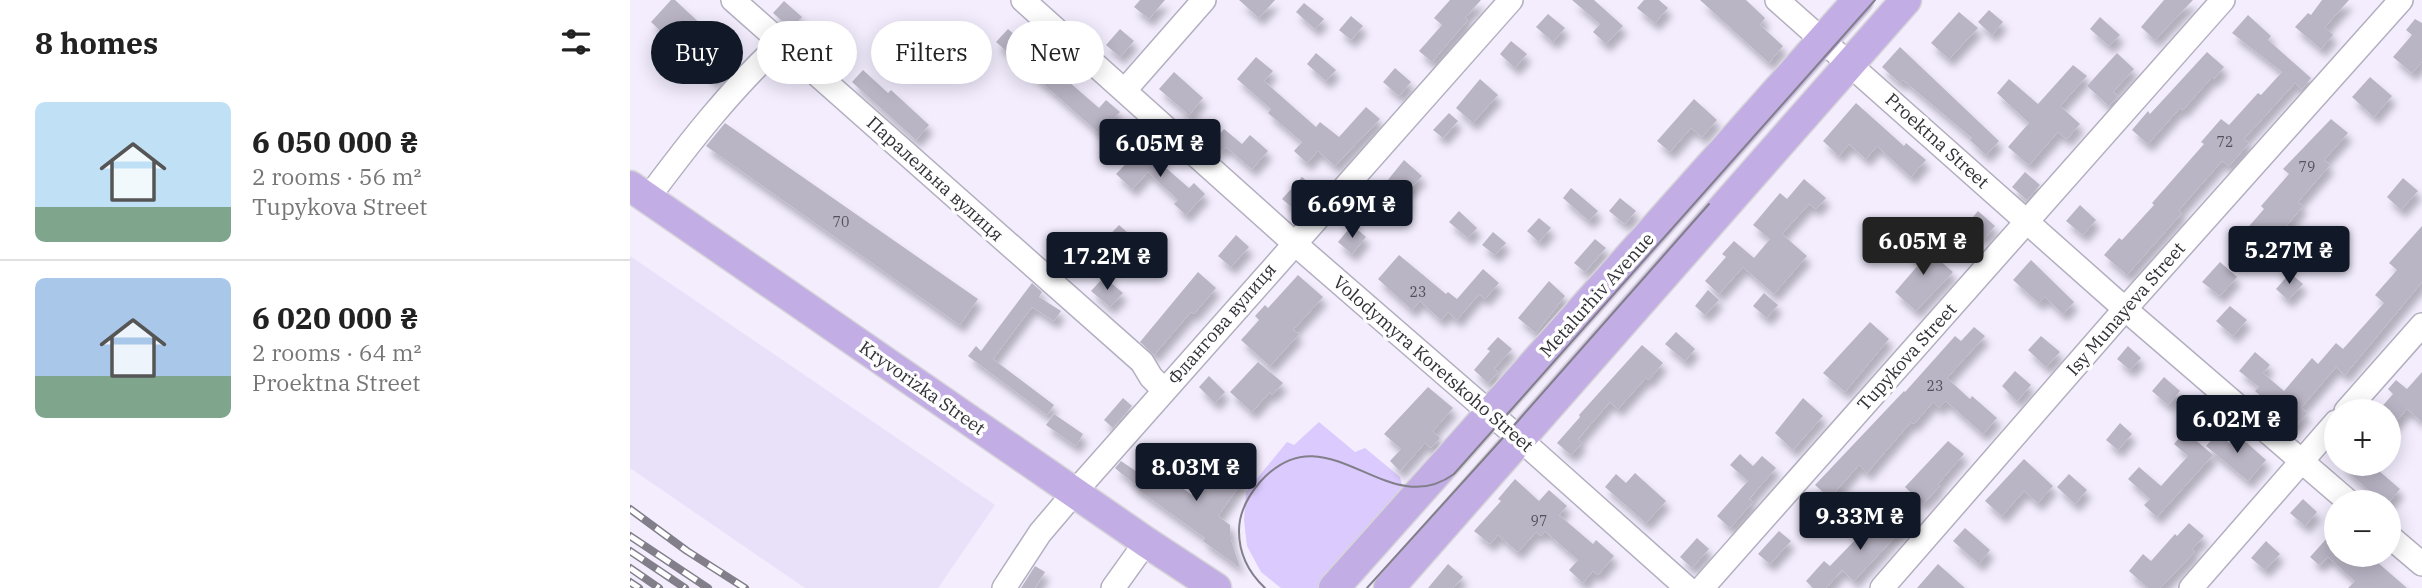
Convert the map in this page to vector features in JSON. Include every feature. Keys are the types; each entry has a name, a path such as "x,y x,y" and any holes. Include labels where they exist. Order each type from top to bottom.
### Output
{"main road":[{"name":"Metalurhiv Avenue","path":"1334,588 1858,0"},
{"name":"Metalurhiv Avenue","path":"1389,588 1906,0"},
{"name":"Kryvorizka Street","path":"639,192 1216,588"}],"street":[{"name":"Паралельна вулиця","path":"733,0 757,22"},
{"name":"Volodymyra Koretskoho Street","path":"1023,0 1294,243 1687,588"},
{"path":"1125,90 1204,0"},
{"name":"Флангова вулиця","path":"1004,588 1040,533 1074,493 1511,0"},
{"name":"Proektna Street","path":"1777,0 2335,490"},
{"name":"Tupykova Street","path":"1702,588 2224,0"},
{"name":"Isy Munayeva Street","path":"1882,588 2401,0"},
{"path":"639,192 757,67"},
{"name":"Паралельна вулиця","path":"827,84 1142,362 1151,377 1164,390"},
{"path":"2357,399 2422,326"},
{"path":"2191,588 2324,436"},
{"path":"1113,588 1146,542"},
{"path":"2401,546 2422,564"}],"shaded area":[{"path":"630,256 995,505 938,588 805,588 630,468"},
{"path":"1319,422 1355,452 1365,448 1400,477 1404,494 1320,588 1281,588 1261,572 1247,546 1244,520 1246,492 1287,442 1294,445"}],"building":[{"path":"671,0 675,0 697,21 652,21"},
{"path":"1140,0 1165,0 1149,19 1134,7"},
{"path":"1239,0 1275,0 1259,18"},
{"path":"1450,0 1481,0 1465,18 1468,20 1432,62 1419,51 1442,25 1434,18"},
{"path":"1572,0 1594,0 1623,26 1606,44 1593,32 1600,24"},
{"path":"1644,0 1659,0 1668,8 1655,23 1637,8"},
{"path":"1700,0 1746,0 1765,18 1760,25 1783,46 1769,63"},
{"path":"2164,0 2193,0 2155,40 2141,27"},
{"path":"2322,0 2349,0 2325,27 2333,35 2321,49 2295,27 2308,13 2311,15"},
{"path":"784,1 802,17 798,21 782,21 773,13"},
{"path":"1304,3 1324,19 1315,29 1296,12"},
{"path":"1989,10 2003,22 1992,35 1978,22"},
{"path":"1959,12 1978,28 1949,59 1931,43"},
{"path":"1548,14 1565,28 1553,42 1536,27"},
{"path":"2248,15 2271,36 2268,40 2311,78 2302,89 2295,83 2244,139 2249,143 2229,166 2222,161 2179,210 2182,213 2127,275 2104,255 2119,238 2122,240 2154,205 2152,203 2204,144 2201,142 2221,119 2229,125 2258,93 2261,95 2282,72 2232,33"},
{"path":"1351,16 1363,26 1351,40 1339,30"},
{"path":"2100,17 2120,35 2109,46 2090,29"},
{"path":"2415,19 2422,23 2422,62 2412,73 2393,57 2412,35 2406,30"},
{"path":"1120,29 1134,41 1120,57 1106,45"},
{"path":"1006,31 1006,51 996,42"},
{"path":"1511,41 1527,54 1515,68 1500,54"},
{"path":"1900,47 1999,141 1986,155 1970,140 1972,138 1903,80 1900,83 1882,67"},
{"path":"2207,52 2224,67 2183,110 2180,108 2148,144 2132,130"},
{"path":"1316,53 1336,70 1326,81 1307,64"},
{"path":"2117,53 2134,69 2113,92 2118,96 2109,106 2087,86"},
{"path":"1256,57 1273,71 1264,81 1316,127 1320,122 1339,137 1366,107 1380,119 1335,166 1318,151 1307,163 1294,151 1302,142 1268,113 1271,109 1237,79"},
{"path":"2073,65 2087,76 2060,106 2080,124 2067,139 2058,132 2029,165 2008,147 2029,123 1997,93 2009,79 2038,104"},
{"path":"1395,68 1411,82 1399,96 1383,82"},
{"path":"863,70 871,77 871,84 878,84 888,93 891,90 929,125 916,140 854,84 857,84 857,77"},
{"path":"1174,72 1203,98 1189,115 1159,89"},
{"path":"2370,77 2392,96 2374,117 2352,97"},
{"path":"1480,79 1498,95 1473,123 1456,108"},
{"path":"1043,84 1071,84 1099,108 1106,100 1120,112 1111,121 1120,129 1109,142"},
{"path":"1694,99 1717,120 1702,137 1691,128 1670,152 1657,141"},
{"path":"1856,103 1904,146 1906,143 1926,160 1911,177 1877,146 1866,159 1849,144 1839,156 1823,141"},
{"path":"1449,113 1458,121 1443,138 1433,130"},
{"path":"2331,119 2348,133 2324,160 2330,165 2298,202 2303,206 2260,258 2238,239 2264,209 2261,206 2289,174 2283,169"},
{"path":"725,123 978,299 960,325 706,146"},
{"path":"1224,129 1242,144 1250,135 1268,151 1252,169 1226,147 1222,151 1212,143"},
{"path":"1142,147 1189,188 1194,183 1205,194 1186,215 1174,204 1178,200 1148,172 1132,189 1116,174"},
{"path":"1404,160 1422,176 1404,196 1409,200 1396,215 1375,196"},
{"path":"2025,172 2040,185 2027,200 2012,187"},
{"path":"1302,177 1315,188 1295,210 1282,199"},
{"path":"2403,178 2418,191 2401,210 2387,197"},
{"path":"1804,179 1826,198 1816,209 1809,204 1782,234 1807,256 1774,294 1743,267 1719,294 1705,281 1726,257 1722,254 1734,241 1754,258 1770,239 1753,225 1780,193 1787,199"},
{"path":"1571,188 1598,211 1589,221 1563,198"},
{"path":"1620,198 1636,211 1625,224 1609,211"},
{"path":"2080,205 2096,220 2083,235 2066,221"},
{"path":"1459,211 1477,228 1468,238 1449,222"},
{"path":"1978,211 1995,226 1984,239 1967,224"},
{"path":"1539,218 1551,228 1539,242 1527,231"},
{"path":"1119,225 1136,240 1118,259 1101,244"},
{"path":"1352,225 1366,237 1352,254 1338,242"},
{"path":"2422,226 2422,282 2345,375 2336,367 2301,408 2307,413 2296,427 2255,391 2259,387 2239,371 2255,352 2270,365 2263,373 2284,391 2312,358 2318,364 2336,343 2343,349 2384,303 2375,295 2397,270 2389,263"},
{"path":"1493,232 1506,243 1495,255 1482,245"},
{"path":"1236,235 1249,247 1231,267 1218,256"},
{"path":"1595,239 1606,248 1585,272 1574,263"},
{"path":"1916,240 1953,272 1916,311 1895,292 1920,263 1907,251"},
{"path":"1399,255 1446,294 1448,292 1457,299 1483,269 1499,283 1485,299 1479,294 1457,320 1448,312 1441,320 1420,301 1412,310 1378,279"},
{"path":"2031,260 2074,302 2063,314 2045,297 2039,303 2013,280"},
{"path":"2220,262 2237,277 2220,296 2202,282"},
{"path":"1198,272 1216,288 1154,355 1140,342"},
{"path":"2290,273 2303,284 2288,300 2276,289"},
{"path":"1298,275 1323,297 1293,330 1299,334 1270,366 1241,340 1259,320 1255,316 1265,305 1268,308"},
{"path":"1104,277 1123,293 1110,307 1091,291"},
{"path":"1549,281 1565,296 1536,333 1518,318"},
{"path":"1032,283 1042,292 1039,297 1061,311 1054,321 1032,307 993,359 1054,405 1047,415 968,356 976,346 981,351"},
{"path":"1708,290 1719,300 1705,315 1695,306"},
{"path":"1764,293 1778,305 1767,318 1753,306"},
{"path":"2230,306 2247,320 2233,336 2216,321"},
{"path":"1870,322 1889,339 1845,392 1823,373"},
{"path":"1974,327 1985,336 1947,378 1997,418 1983,434 1946,401 1939,408 1933,402 1914,424 1911,422 1867,473 1859,465 1830,498 1815,485 1955,336 1961,341"},
{"path":"1676,332 1695,349 1685,361 1665,344"},
{"path":"2041,336 2060,352 2046,367 2028,350"},
{"path":"1498,337 1512,349 1494,369 1498,372 1488,383 1474,370"},
{"path":"1642,345 1663,363 1618,409 1610,402 1578,439 1582,443 1571,455 1557,443"},
{"path":"2128,346 2141,358 2130,370 2117,359"},
{"path":"1258,362 1283,383 1272,395 1270,392 1252,412 1230,392"},
{"path":"2015,371 2031,385 2017,401 2002,386"},
{"path":"2422,372 2422,422 2407,409 2401,416 2401,399 2389,399 2393,394 2388,389 2396,380 2407,389"},
{"path":"1209,376 1225,392 1215,403 1199,387"},
{"path":"2164,377 2180,391 2168,405 2152,391"},
{"path":"1428,387 1453,408 1433,431 1440,438 1431,448 1425,443 1400,471 1390,461 1401,449 1384,434"},
{"path":"1123,398 1132,406 1113,428 1104,420"},
{"path":"1803,398 1823,416 1793,450 1775,433"},
{"path":"1054,414 1083,434 1076,446 1046,425"},
{"path":"2120,423 2132,434 2118,450 2106,440"},
{"path":"2185,431 2213,455 2157,517 2144,505 2150,499 2128,479 2139,467 2161,486 2188,456 2174,444"},
{"path":"2218,433 2229,443 2237,434 2266,460 2248,481 2206,446"},
{"path":"1948,441 1964,454 1923,504 1905,487"},
{"path":"1740,454 1753,466 1762,456 1776,468 1749,499 1753,502 1730,528 1717,516 1748,481 1730,465"},
{"path":"1218,459 1245,478 1218,516 1230,525 1231,540 1240,568 1203,541 1205,538 1133,486 1134,484 1115,468 1121,461 1153,483 1161,473 1192,495"},
{"path":"2024,459 2053,486 2038,503 2024,491 2002,516 1985,501"},
{"path":"1635,473 1666,501 1646,523 1605,487 1616,474 1626,483"},
{"path":"2069,474 2087,490 2075,504 2057,487"},
{"path":"2353,476 2385,476 2400,489 2399,490 2368,490"},
{"path":"1515,479 1539,501 1549,490 1567,506 1559,515 1593,544 1596,540 1614,556 1598,575 1593,571 1583,583 1569,570 1578,560 1545,531 1541,536 1536,532 1518,552 1498,535 1490,544 1474,531 1501,501 1498,499"},
{"path":"2303,499 2317,512 2305,526 2290,513"},
{"path":"1890,508 1907,524 1854,581 1842,570 1826,588 1813,588 1806,581 1824,561 1830,566 1857,538 1860,541"},
{"path":"2189,523 2204,536 2192,549 2195,552 2160,588 2148,588 2129,571 2143,554 2151,561 2175,534 2177,536"},
{"path":"1965,528 1990,550 1979,564 1953,541"},
{"path":"1779,531 1791,541 1770,564 1758,554"},
{"path":"1697,538 1709,549 1692,568 1680,557"},
{"path":"2266,541 2280,554 2265,570 2251,558"},
{"path":"2324,542 2324,561 2319,565 2310,557"},
{"path":"1448,564 1463,577 1453,588 1428,588"},
{"path":"1938,564 1965,588 1917,588"},
{"path":"1035,566 1045,572 1035,588 1021,588"},
{"path":"2339,567 2383,567 2407,588 2348,588 2355,581"}],"tram line":[{"path":"1265,588 1246,562 1239,531 1245,505 1260,482 1285,462 1309,456 1333,460 1404,486 1429,486 1454,474 1875,0"},
{"path":"1367,588 1709,204"}],"railway":[{"path":"630,509 687,551 745,588"},
{"path":"630,536 708,588"},
{"path":"630,551 685,588"},
{"path":"630,568 659,588"},
{"path":"630,582 639,588"}]}
